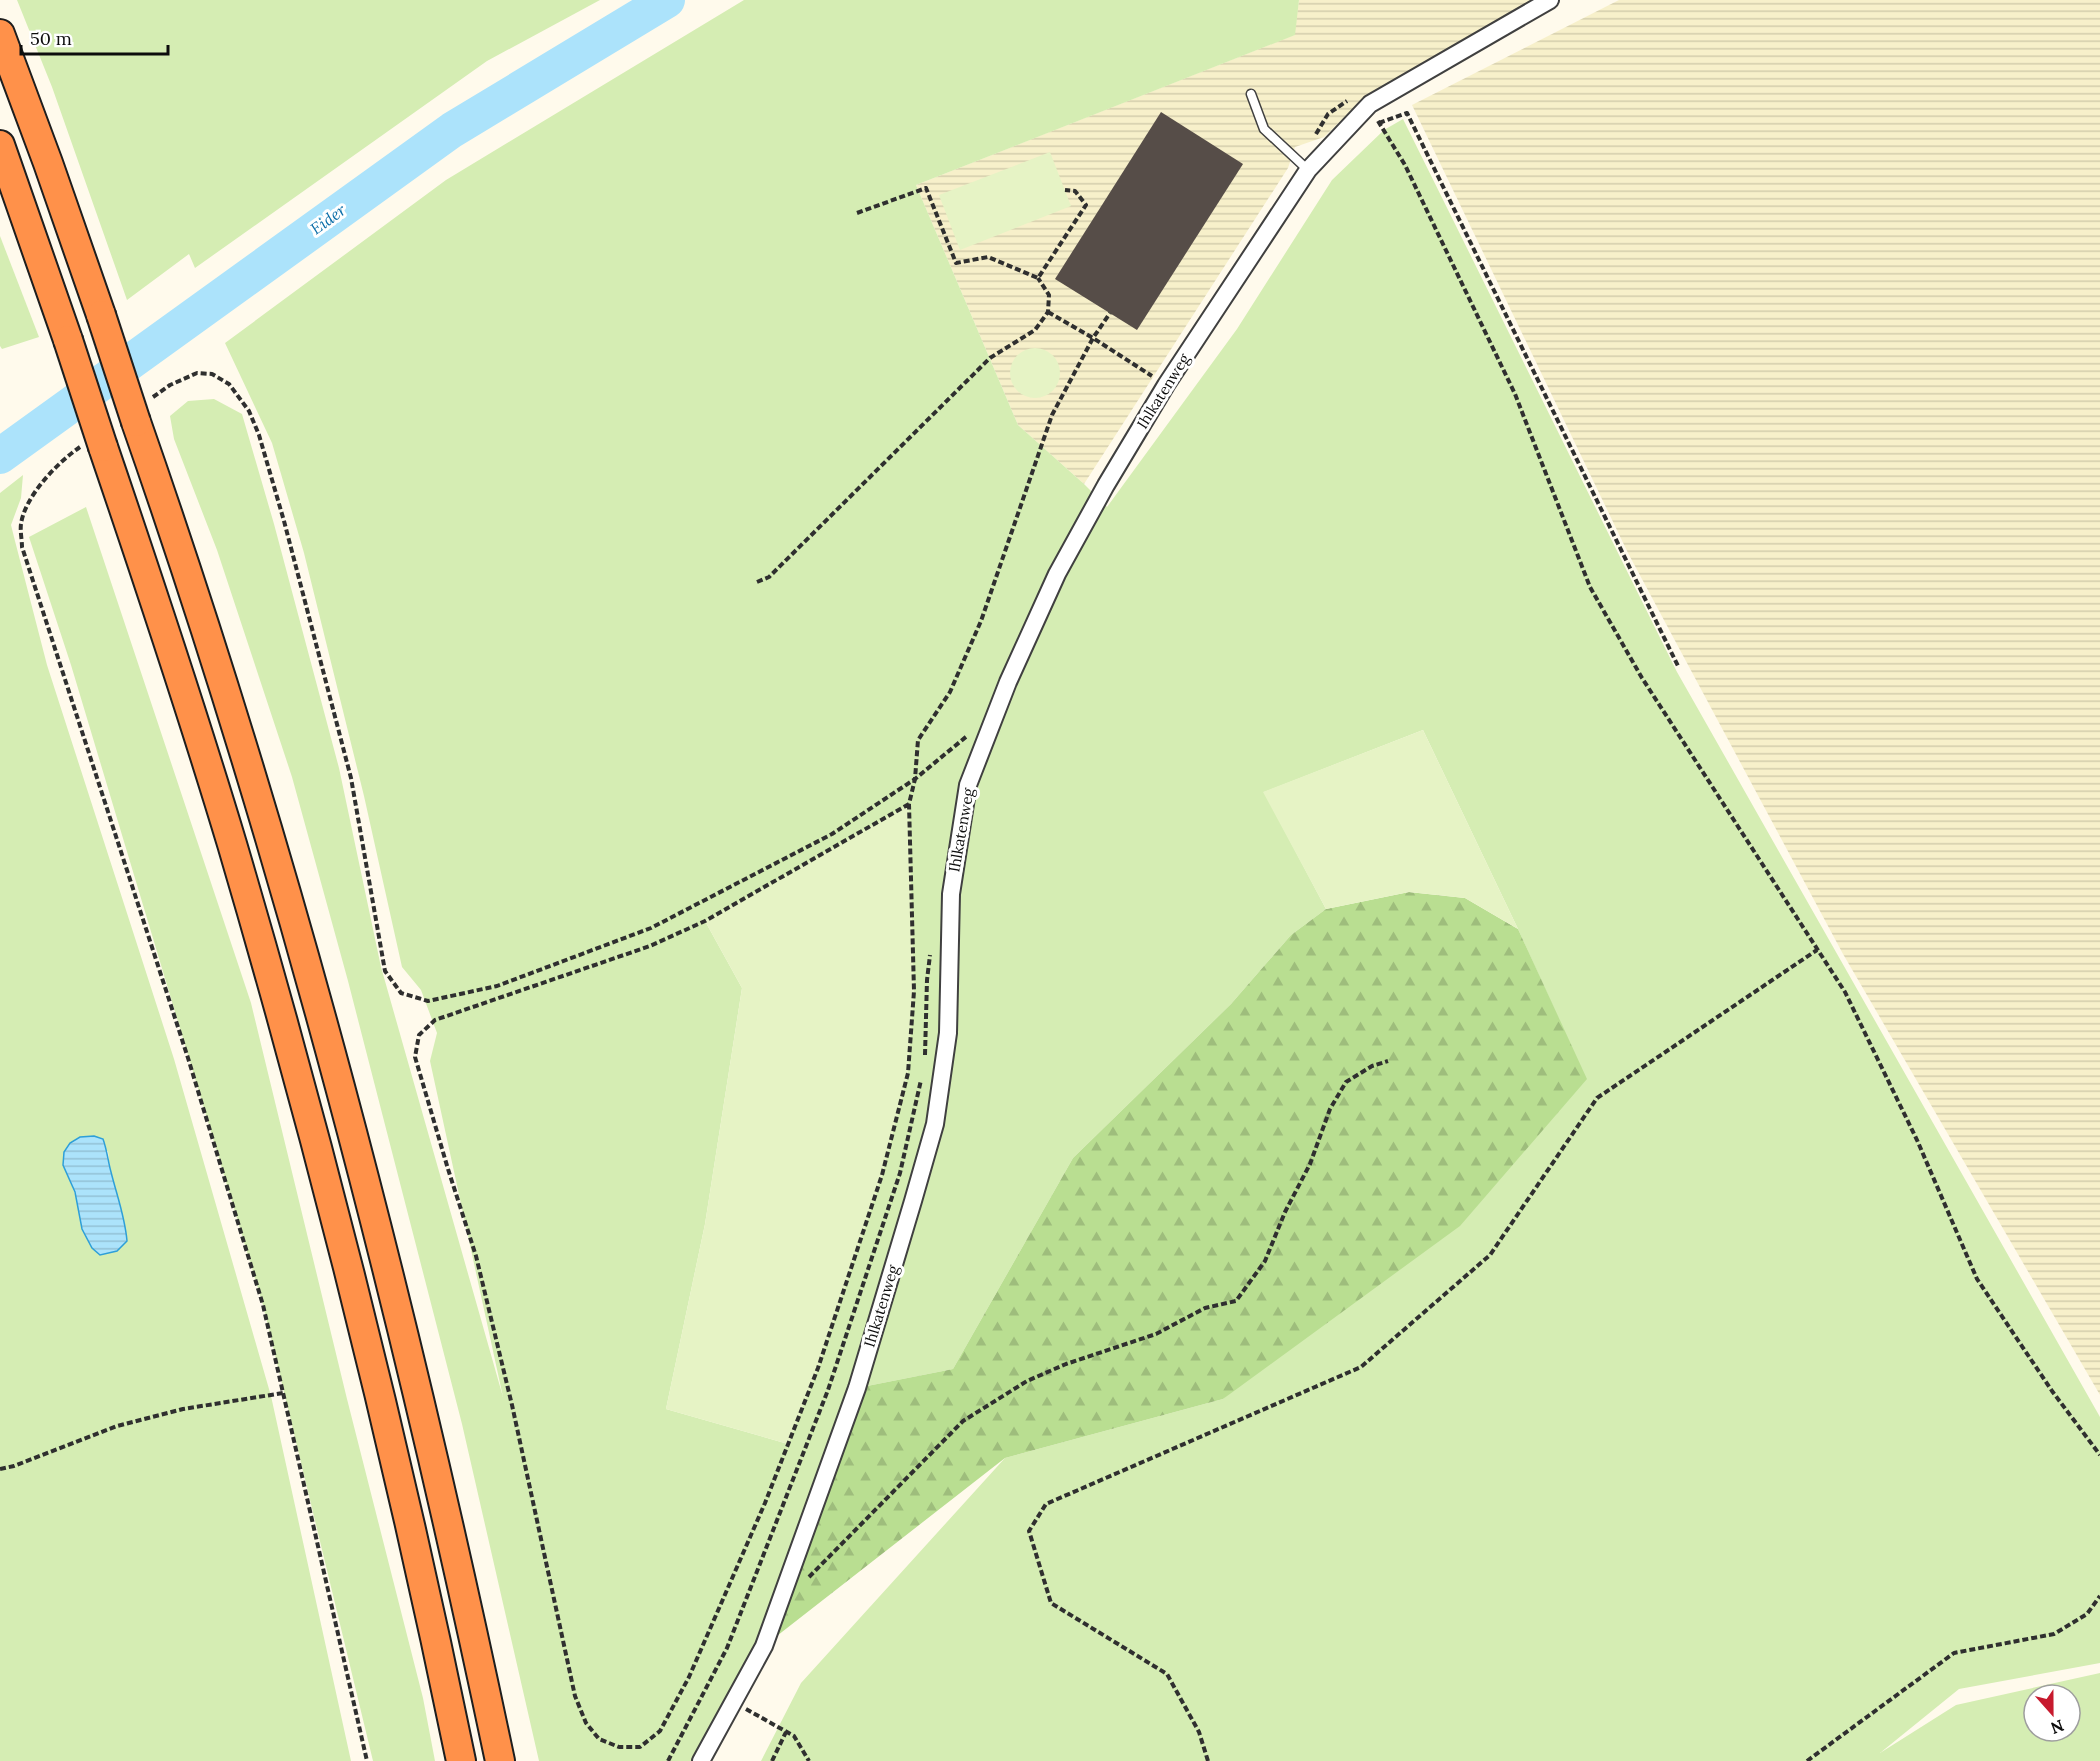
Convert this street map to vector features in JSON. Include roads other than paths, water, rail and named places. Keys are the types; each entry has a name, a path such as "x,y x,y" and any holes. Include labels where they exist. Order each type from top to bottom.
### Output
{"highway":[{"path":"0,34 48,162 189,577 267,831 331,1056 415,1377 501,1761"},
{"path":"0,145 68,340 95,445 161,619 228,833 293,1062 380,1397 461,1761"}],"street":[{"name":"Ihlkatenweg","path":"701,1761 764,1646 857,1388 935,1124 948,1034 951,894 968,785 1057,573 1166,385 1308,170 1370,104 1550,0"}],"lane":[{"path":"1251,94 1264,129 1308,170"}],"water":[{"path":"94,1136 103,1139 123,1215 127,1241 117,1251 100,1255 92,1248 82,1229 75,1192 63,1165 64,1152 70,1143 80,1137"}],"waterway":[{"name":"Eider","path":"0,456 452,130 667,0"}]}
